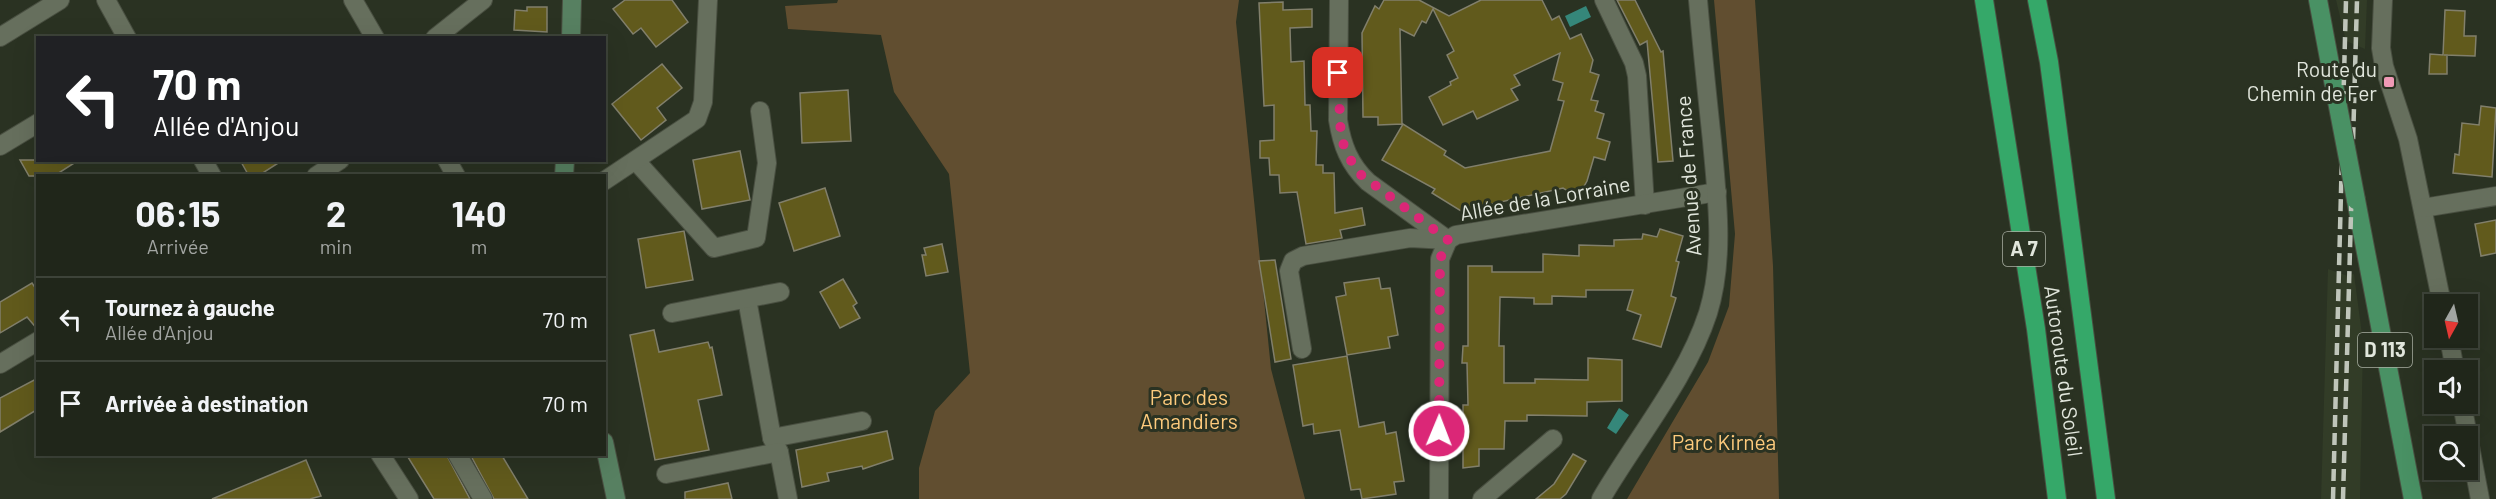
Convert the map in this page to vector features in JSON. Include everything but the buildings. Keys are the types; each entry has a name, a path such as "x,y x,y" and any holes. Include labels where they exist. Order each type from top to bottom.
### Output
{"highway":[{"name":"Autoroute du Soleil","path":"1984,0 2034,318 2057,499"},
{"name":"Autoroute du Soleil","path":"2037,0 2049,62 2106,499"}],"main road":[{"path":"571,36 573,0"},
{"name":"D 113","path":"2318,0 2413,499"},
{"path":"606,452 616,499"}],"street":[{"path":"0,37 60,0"},
{"path":"106,0 126,36"},
{"path":"353,0 374,36"},
{"path":"438,36 483,0"},
{"path":"606,180 697,119 704,102 708,0"},
{"path":"1339,0 1338,120 1341,139 1347,154 1356,171 1368,182 1448,240 1440,259 1439,499"},
{"path":"1604,0 1634,63 1637,76 1645,205"},
{"name":"Avenue de France","path":"1602,499 1679,373 1708,314 1718,267 1717,192 1698,0"},
{"path":"2383,0 2381,48 2384,66 2408,139 2440,294"},
{"path":"636,161 714,248 756,238 767,164 760,111"},
{"path":"0,146 36,124"},
{"path":"319,174 337,162"},
{"name":"Allée de la Lorraine","path":"1302,349 1289,271 1293,261 1303,256 1410,238 1448,240 1464,234 1717,192"},
{"path":"2423,208 2496,196"},
{"path":"672,313 780,292"},
{"path":"747,299 775,445 788,499"},
{"path":"0,364 36,342"},
{"path":"2464,414 2480,499"},
{"path":"666,474 862,422"},
{"path":"1482,499 1553,439"},
{"path":"381,456 409,499"},
{"path":"458,456 483,499"}],"shaded area":[{"path":"2336,0 2367,0 2365,49 2346,41"},
{"path":"2328,269 2348,276 2354,274 2363,342 2360,499 2321,499"}],"green space":[{"name":"Parc des Amandiers","path":"838,0 1239,0 1236,22 1271,369 1305,499 919,499 919,468 935,411 970,373 949,174 894,92 881,35 788,29 785,6 837,3"},
{"name":"Parc Kirnéa","path":"1714,0 1755,0 1773,266 1779,499 1627,499 1708,362 1729,306 1735,234"}],"water":[{"path":"1586,6 1591,17 1570,27 1565,16"},
{"path":"1619,408 1629,415 1616,434 1607,428"}],"railway":[{"path":"2333,499 2346,0"},
{"path":"2343,499 2357,0"}],"place":[{"name":"Route du Chemin de Fer","path":"2389,82"}],"route":[{"path":"1338,73 1338,120 1341,139 1356,171 1448,240 1440,259 1439,431"}]}
